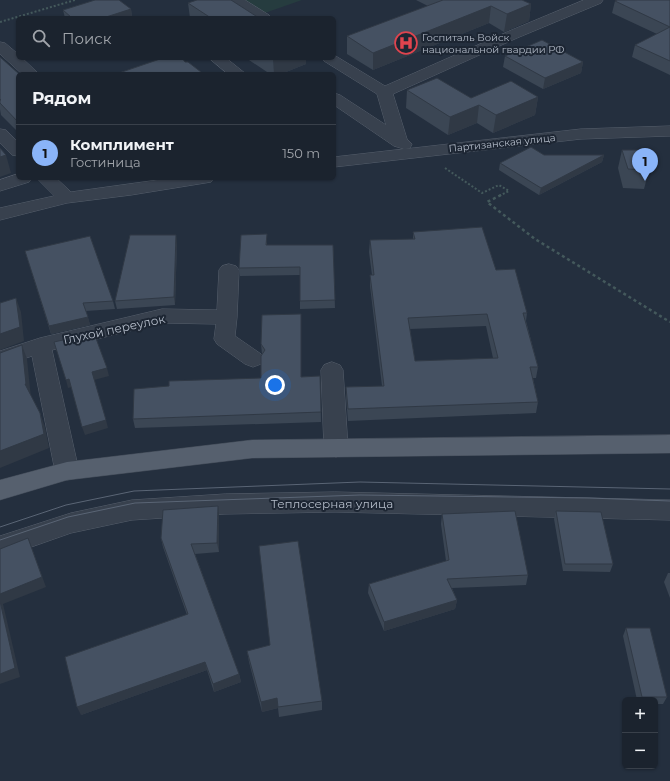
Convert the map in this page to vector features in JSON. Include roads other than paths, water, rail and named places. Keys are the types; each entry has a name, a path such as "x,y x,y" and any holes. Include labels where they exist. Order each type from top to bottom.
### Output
{"main road":[{"path":"0,490 67,471 252,449 670,444"}],"street":[{"path":"236,0 261,16"},
{"path":"384,92 512,35 596,0"},
{"path":"0,46 29,72"},
{"path":"18,62 26,60"},
{"path":"219,60 235,72"},
{"path":"332,60 384,92 400,142"},
{"path":"336,99 400,142 421,152"},
{"name":"Партизанская улица","path":"336,162 581,134 670,131"},
{"path":"0,134 16,149"},
{"path":"0,186 17,180"},
{"path":"48,180 67,198"},
{"path":"0,214 126,184 179,180"},
{"path":"229,270 227,317 224,339 253,359"},
{"name":"Глухой переулок","path":"0,359 40,345 162,316 227,317"},
{"path":"40,345 67,471"},
{"path":"332,370 336,448"},
{"name":"Теплосерная улица","path":"0,547 71,523 132,510 225,504 335,502 670,510"}],"tram line":[{"path":"0,527 66,505 134,491 360,482 670,489"},
{"path":"0,540 68,517 135,503 360,495 589,498 670,501"}],"place":[{"name":"Госпиталь Войск национальной гвардии РФ","path":"406,43"},
{"name":"Комплимент","path":"645,181"}]}
